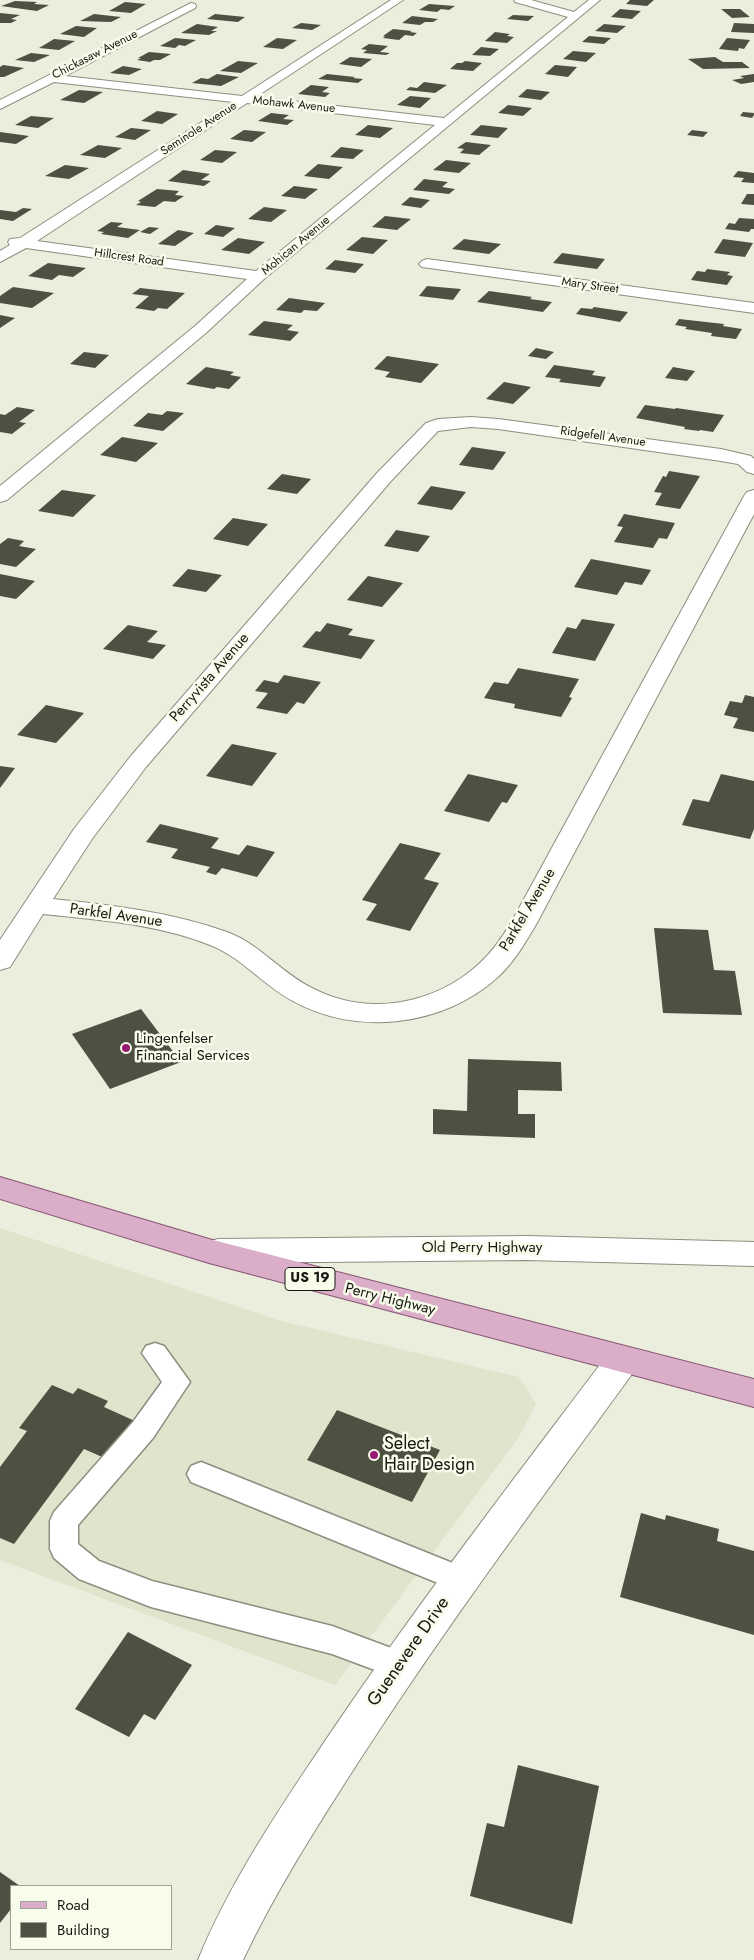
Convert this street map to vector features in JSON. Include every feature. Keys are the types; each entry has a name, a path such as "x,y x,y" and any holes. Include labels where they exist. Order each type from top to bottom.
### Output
{"main road":[{"name":"Perry Highway","path":"0,1188 210,1252 754,1393"}],"street":[{"name":"Chickasaw Avenue","path":"0,105 191,6 174,0"},
{"name":"Seminole Avenue","path":"0,258 398,0"},
{"path":"519,0 576,16"},
{"name":"Mohican Avenue","path":"0,496 201,329 259,276 595,0"},
{"name":"Mohawk Avenue","path":"53,78 445,122"},
{"name":"Hillcrest Road","path":"0,240 259,276"},
{"name":"Mary Street","path":"427,264 754,308"},
{"name":"Ridgefell Avenue","path":"448,422 498,424 560,431 722,455 744,460 754,468"},
{"name":"Perryvista Avenue","path":"0,961 7,938 35,905 85,830 138,762 384,477 432,427 448,422"},
{"name":"Parkfel Avenue","path":"35,905 154,921 219,938 248,953 301,994 330,1008 372,1014 409,1011 436,1005 465,989 488,970 509,947 525,921 754,496"},
{"name":"Old Perry Highway","path":"210,1252 536,1248 754,1254"},
{"name":"Guenevere Drive","path":"220,1960 250,1898 277,1852 399,1665 460,1579 623,1360"}],"lane":[{"path":"155,1353 177,1382 143,1430 64,1521 64,1549 89,1570 151,1594 332,1640 399,1665"},
{"path":"201,1474 460,1579"}],"shaded area":[{"path":"0,1228 281,1321 519,1377 536,1404 519,1437 335,1685 0,1560"}],"building":[{"path":"630,0 654,0 647,6 626,4"},
{"path":"15,1 37,2 34,4 49,5 37,11 1,6"},
{"path":"125,2 146,4 131,13 109,11"},
{"path":"429,4 455,6 449,10 441,9 437,12 419,10"},
{"path":"620,9 641,11 632,19 611,17"},
{"path":"721,9 740,9 750,17 732,18"},
{"path":"0,13 20,15 11,19 17,20 11,23 0,23"},
{"path":"94,14 121,17 111,22 80,21"},
{"path":"215,14 245,17 238,22 207,19"},
{"path":"513,15 534,16 528,21 507,19"},
{"path":"412,16 438,19 420,25 402,23"},
{"path":"301,23 321,25 312,30 292,28"},
{"path":"734,23 754,24 754,33 731,32"},
{"path":"197,24 218,27 211,31 217,31 209,35 181,33"},
{"path":"604,24 626,26 617,33 595,31"},
{"path":"76,26 97,28 84,37 60,34"},
{"path":"393,29 417,33 413,36 405,35 399,40 383,38"},
{"path":"495,32 510,34 507,36 514,37 507,43 485,41"},
{"path":"589,36 611,38 604,44 582,42"},
{"path":"175,38 196,40 185,46 179,45 175,48 160,46"},
{"path":"277,38 297,40 283,49 263,47"},
{"path":"727,38 750,40 744,49 739,48 738,51 719,49"},
{"path":"54,39 75,41 59,50 39,48"},
{"path":"369,44 388,46 380,52 390,53 386,55 363,53 367,50 361,49"},
{"path":"481,47 499,49 490,56 472,55"},
{"path":"573,51 596,53 586,62 563,59"},
{"path":"149,52 171,54 160,60 150,62 137,60"},
{"path":"31,53 50,55 34,62 15,60"},
{"path":"350,57 372,59 361,67 339,64"},
{"path":"715,57 723,62 742,62 750,68 703,69 688,59"},
{"path":"238,61 258,63 241,73 220,71"},
{"path":"465,61 482,63 473,71 450,69 457,63"},
{"path":"3,65 24,68 0,77 0,67"},
{"path":"555,65 577,67 568,77 545,74"},
{"path":"123,66 142,69 129,75 110,73"},
{"path":"217,74 239,77 221,86 192,83 201,78 208,79"},
{"path":"327,74 363,79 358,83 318,79"},
{"path":"754,74 754,82 741,84 732,80 744,78 740,76"},
{"path":"424,82 447,85 435,93 406,90 410,87 417,88"},
{"path":"311,85 329,87 322,92 330,93 325,97 298,94"},
{"path":"527,89 550,92 541,100 518,97"},
{"path":"79,90 103,92 84,103 60,100"},
{"path":"410,96 431,98 420,108 397,105"},
{"path":"508,105 532,108 523,116 498,113"},
{"path":"157,111 178,114 162,124 141,121"},
{"path":"743,112 754,113 754,115 752,118 740,116"},
{"path":"271,113 289,115 283,119 294,120 287,125 258,121"},
{"path":"31,116 54,118 38,128 15,125"},
{"path":"368,125 393,128 380,138 355,135"},
{"path":"481,125 508,128 498,138 470,135"},
{"path":"131,128 151,130 135,140 115,137"},
{"path":"244,130 266,132 252,142 230,139"},
{"path":"692,130 708,132 703,137 687,135"},
{"path":"0,132 29,136 16,144 0,142"},
{"path":"466,142 491,145 479,155 460,153 464,149 457,148"},
{"path":"98,145 122,148 105,158 80,155"},
{"path":"341,147 364,150 353,159 330,157"},
{"path":"215,150 237,152 222,163 200,160"},
{"path":"446,160 471,163 459,173 433,170"},
{"path":"318,164 343,167 329,179 304,176"},
{"path":"65,165 89,168 69,179 45,176"},
{"path":"183,170 210,174 201,180 211,181 204,186 168,181"},
{"path":"738,171 754,173 754,183 741,182 744,178 733,177"},
{"path":"424,179 448,182 442,187 455,189 449,194 413,190"},
{"path":"294,186 318,189 305,199 281,196"},
{"path":"157,189 179,191 175,195 184,196 175,202 164,201 155,207 136,205 141,202 138,201"},
{"path":"747,194 754,194 754,205 741,204"},
{"path":"410,197 430,200 421,208 401,205"},
{"path":"264,207 287,210 271,222 248,219"},
{"path":"23,208 32,209 13,221 0,219 0,210 16,212"},
{"path":"385,216 411,219 397,230 372,227"},
{"path":"739,218 754,219 754,229 751,229 749,232 725,229 729,223 735,224"},
{"path":"111,222 123,223 117,227 140,230 128,238 101,234 104,232 97,231"},
{"path":"216,225 235,228 223,237 204,234"},
{"path":"149,227 159,228 150,234 140,232"},
{"path":"178,230 194,233 175,246 158,244"},
{"path":"362,237 388,240 373,254 346,250"},
{"path":"238,238 265,242 249,254 221,250"},
{"path":"464,239 501,244 489,254 452,249"},
{"path":"723,239 753,243 745,257 714,253"},
{"path":"562,253 605,259 597,269 553,263"},
{"path":"335,260 364,264 355,273 325,269"},
{"path":"48,263 86,268 73,277 59,275 52,280 28,276"},
{"path":"707,269 730,272 727,275 733,276 727,285 691,280 697,271 705,272"},
{"path":"427,286 461,289 453,300 419,296"},
{"path":"13,287 54,293 32,308 0,303 0,296"},
{"path":"140,288 185,293 167,309 158,308 154,311 135,308 149,296 132,294"},
{"path":"489,291 552,302 543,312 477,302"},
{"path":"289,298 325,303 317,311 304,310 301,313 276,310"},
{"path":"594,307 628,312 620,322 576,314 581,308 592,309"},
{"path":"0,315 15,318 0,328"},
{"path":"679,319 724,324 723,326 742,329 736,339 711,336 712,333 685,329 687,327 675,325"},
{"path":"264,321 293,325 287,330 299,332 290,341 248,335"},
{"path":"536,348 554,352 546,359 528,356"},
{"path":"84,352 109,355 95,368 70,364"},
{"path":"387,356 439,364 421,383 385,377 390,372 374,369"},
{"path":"554,365 595,371 592,375 606,377 600,387 559,382 561,379 545,377"},
{"path":"206,367 234,372 230,375 241,377 229,389 217,387 214,389 186,384"},
{"path":"673,367 695,371 687,381 665,378"},
{"path":"504,382 531,387 513,404 486,399"},
{"path":"645,405 724,415 713,432 699,431 636,418"},
{"path":"17,407 35,410 19,422 26,423 12,434 0,432 0,414 5,415"},
{"path":"167,411 184,413 163,431 133,426 148,413 162,415"},
{"path":"122,437 158,443 136,462 100,455"},
{"path":"472,447 506,452 493,470 459,465"},
{"path":"669,471 700,476 680,509 655,505 662,493 654,492 663,476 666,477"},
{"path":"282,474 311,479 297,494 267,489"},
{"path":"431,486 466,492 452,510 417,504"},
{"path":"62,490 96,495 73,517 38,511"},
{"path":"624,514 675,523 667,539 659,538 653,548 614,542 623,527 617,526"},
{"path":"233,518 268,524 248,546 213,539"},
{"path":"396,530 430,536 418,552 384,546"},
{"path":"8,538 24,541 19,546 36,549 16,567 0,564 0,544"},
{"path":"591,559 651,570 642,585 625,582 617,595 574,587"},
{"path":"188,569 222,575 206,592 172,586"},
{"path":"0,574 35,581 16,599 0,596"},
{"path":"368,576 403,583 382,607 347,600"},
{"path":"582,619 615,624 595,661 552,653 567,627 576,629"},
{"path":"327,623 353,629 348,635 375,640 361,659 302,647 316,631 320,632"},
{"path":"128,625 158,631 147,642 166,645 153,659 103,649"},
{"path":"518,668 579,679 569,697 572,698 561,717 514,708 515,704 484,698 494,682 508,684"},
{"path":"284,675 321,682 304,704 297,702 287,714 256,708 268,693 255,691 264,680 278,683"},
{"path":"745,695 754,697 754,732 733,728 738,718 724,715 730,701 742,703"},
{"path":"46,705 84,713 56,743 17,735"},
{"path":"232,744 277,753 252,786 206,776"},
{"path":"0,766 15,768 0,788"},
{"path":"468,774 518,785 507,803 502,802 489,822 444,811"},
{"path":"721,774 754,781 754,829 750,839 682,825 693,799 709,802"},
{"path":"160,824 219,838 211,848 239,855 247,845 275,852 257,877 222,868 216,875 206,872 210,867 171,858 178,849 146,842"},
{"path":"400,843 441,853 424,879 439,883 410,931 366,920 377,904 362,900"},
{"path":"654,928 708,930 714,970 735,971 742,1015 663,1013"},
{"name":"Lingenfelser Financial Services","path":"141,1009 181,1062 110,1089 72,1034"},
{"path":"468,1059 561,1062 562,1091 518,1090 518,1114 535,1114 535,1138 433,1134 433,1109 467,1111"},
{"path":"52,1385 73,1394 78,1388 108,1401 104,1407 137,1422 109,1460 84,1449 14,1544 0,1538 0,1467 27,1431 19,1428"},
{"name":"Select Hair Design","path":"337,1410 440,1450 412,1502 307,1460"},
{"path":"641,1513 665,1520 666,1515 719,1529 717,1541 754,1551 754,1635 620,1597"},
{"path":"128,1632 192,1665 155,1720 144,1714 129,1737 75,1709"},
{"path":"518,1765 599,1786 572,1924 470,1896 487,1823 504,1827"},
{"path":"0,1872 19,1885 10,1885 10,1910 0,1923"}],"place":[{"name":"Lingenfelser Financial Services","path":"126,1048"},
{"name":"Select Hair Design","path":"374,1455"}]}
